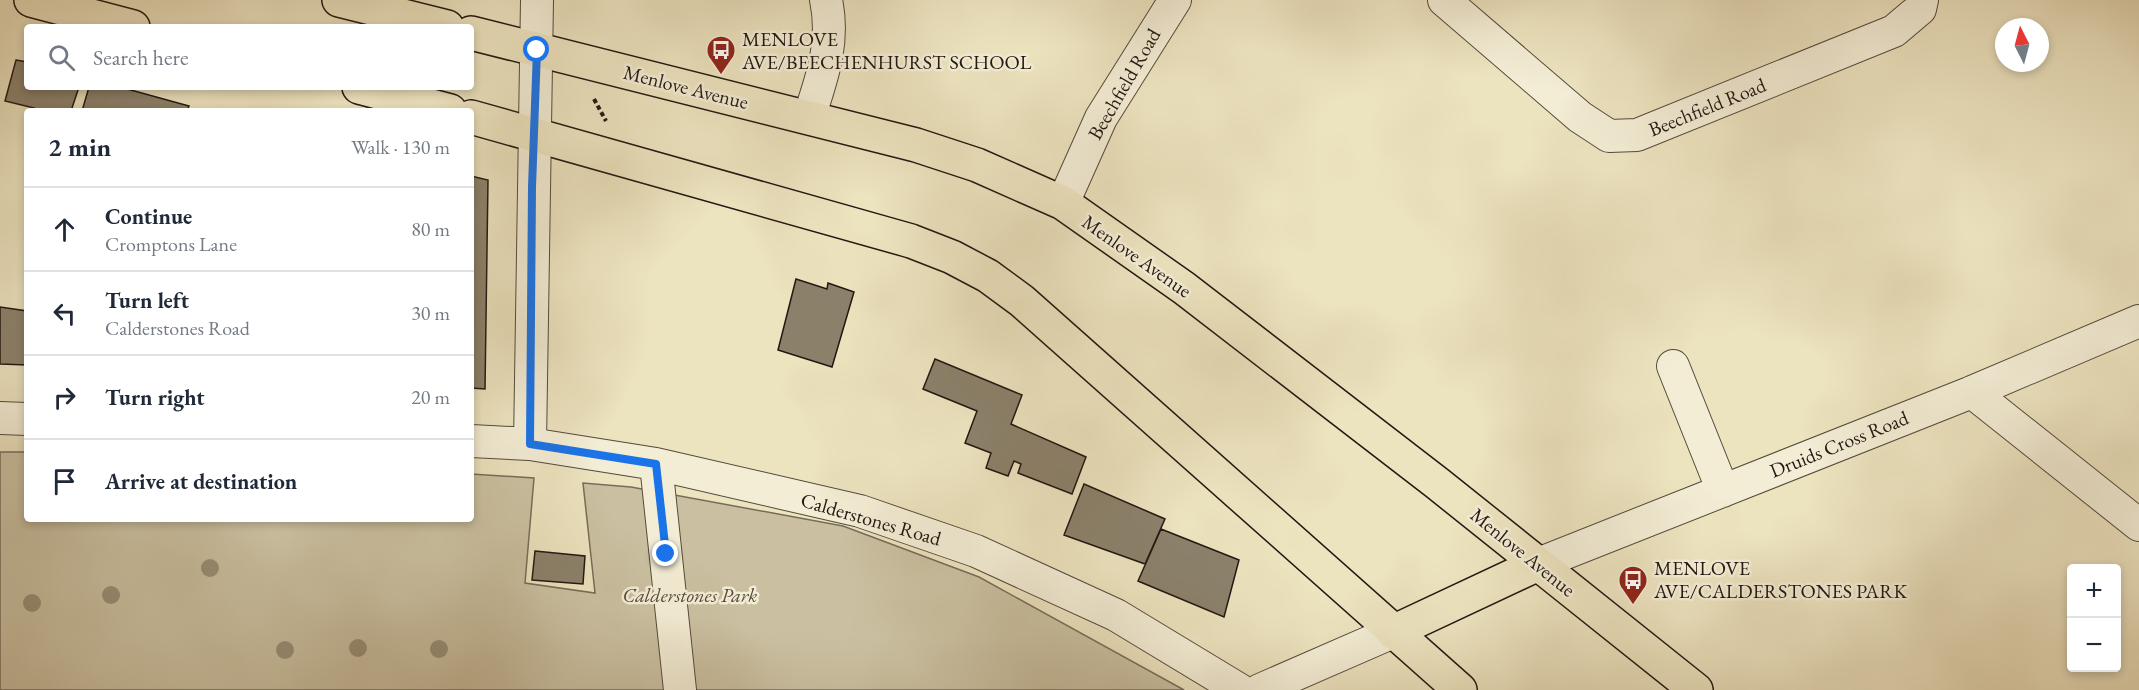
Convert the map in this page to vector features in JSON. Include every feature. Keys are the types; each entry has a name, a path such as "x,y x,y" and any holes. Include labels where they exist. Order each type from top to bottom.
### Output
{"highway":[{"path":"31,0 122,24"},
{"path":"339,0 435,24"},
{"name":"Menlove Avenue","path":"474,34 916,145 976,165 1063,203 1184,288 1437,483 1696,690"},
{"path":"370,90 439,108"},
{"path":"474,118 911,241 952,257 987,276 1022,301 1460,690"},
{"path":"1393,632 1538,564"}],"street":[{"path":"530,444 537,0"},
{"path":"809,117 827,64 829,14 826,0"},
{"name":"Beechfield Road","path":"1063,203 1101,118 1175,0"},
{"name":"Beechfield Road","path":"1444,0 1580,117 1609,136 1637,135 1894,31 1920,9 1922,0"},
{"name":"Druids Cross Road","path":"1538,564 1972,392 2139,321"},
{"path":"1673,366 1723,491"},
{"path":"1972,392 2139,525"},
{"path":"0,418 24,419"},
{"name":"Calderstones Road","path":"474,441 530,444 656,464 860,511 976,551 1116,615 1240,690"},
{"path":"656,464 680,690"},
{"path":"1260,690 1393,632"}],"path":[{"path":"592,96 606,122"}],"green space":[{"name":"Calderstones Park","path":"0,452 24,452 24,522 474,522 474,474 534,478 525,583 595,593 583,483 631,487 843,526 979,577 1184,690 0,690"}],"building":[{"path":"16,60 24,61 24,90 78,90 72,108 34,108 5,101"},
{"path":"88,90 131,90 189,106 188,108 83,108"},
{"path":"474,177 488,180 485,389 474,388"},
{"path":"796,279 827,289 828,283 854,292 832,367 778,350"},
{"path":"0,307 24,311 24,365 0,364"},
{"path":"935,359 1022,395 1011,424 1086,457 1072,494 1018,473 1021,464 1014,461 1008,476 986,468 991,453 965,443 977,411 923,389"},
{"path":"1084,484 1165,519 1145,564 1064,535"},
{"path":"1161,529 1239,560 1224,617 1138,581"},
{"path":"535,551 585,556 583,584 532,580"}],"place":[{"name":"MENLOVE AVE/BEECHENHURST SCHOOL","path":"721,76"},
{"name":"MENLOVE AVE/CALDERSTONES PARK","path":"1633,606"}],"route":[{"path":"537,50 532,187 530,444 656,464 666,554"}]}
